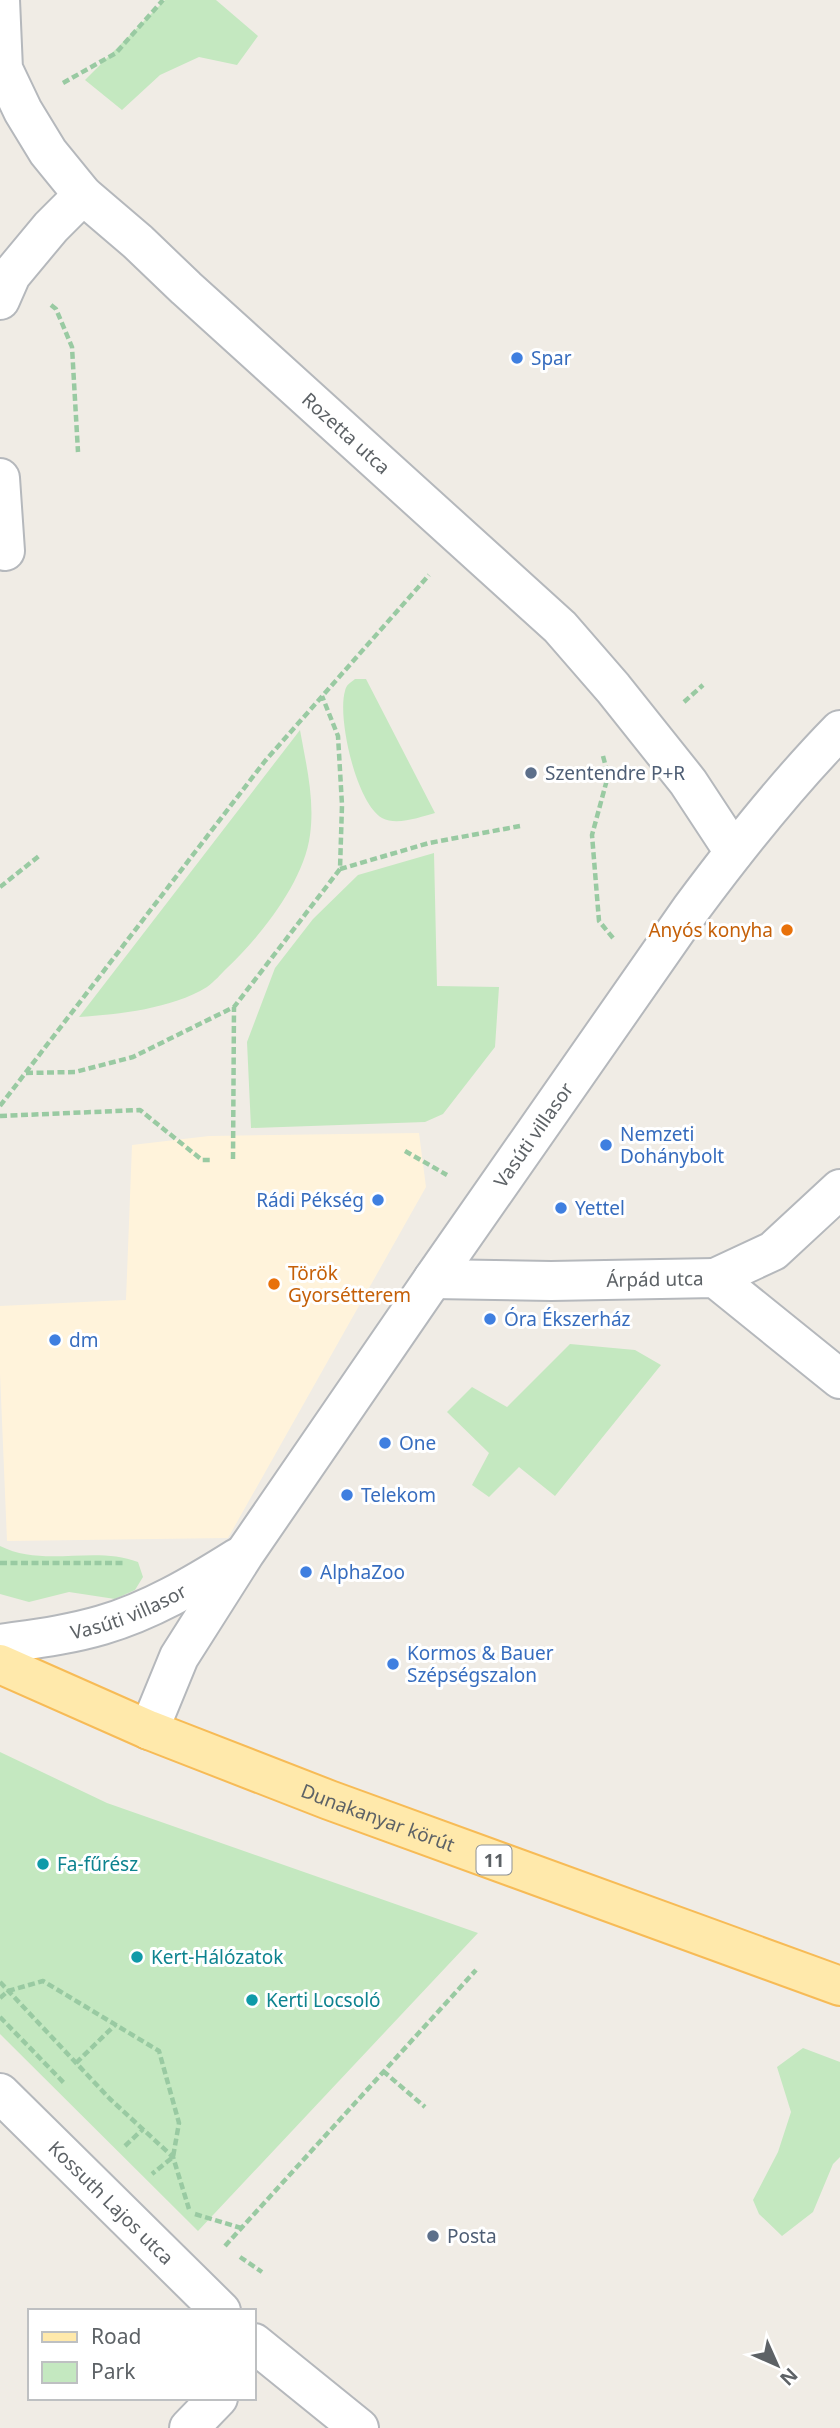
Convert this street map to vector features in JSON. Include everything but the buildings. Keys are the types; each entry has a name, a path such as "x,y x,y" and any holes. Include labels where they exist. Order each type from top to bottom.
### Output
{"main road":[{"name":"Dunakanyar körút","path":"0,1664 149,1730 329,1800 840,1986"}],"street":[{"name":"Rozetta utca","path":"0,0 3,69 23,111 48,152 83,195 560,627 688,782 733,852"},
{"path":"5,288 51,227 83,195"},
{"path":"0,478 5,551"},
{"name":"Vasúti villasor","path":"149,1730 179,1657 245,1553 649,966 733,852 809,761 840,730"},
{"path":"715,1278 773,1251 840,1189"},
{"name":"Árpád utca","path":"433,1279 551,1281 715,1278 840,1379"},
{"name":"Vasúti villasor","path":"0,1644 48,1637 113,1621 194,1585 245,1553"},
{"name":"Kossuth Lajos utca","path":"0,2093 218,2309"},
{"path":"257,2353 359,2428"},
{"path":"189,2428 216,2400"}],"path":[{"path":"23,111 116,53 163,0"},
{"path":"5,288 55,309 72,347 78,453"},
{"path":"0,1106 265,761 462,537"},
{"path":"26,1073 75,1072 133,1057 234,1007 340,869 342,805 338,736 322,696"},
{"path":"608,776 592,835 599,921 622,949 649,966"},
{"path":"340,869 429,843 520,826"},
{"path":"0,887 39,856"},
{"path":"233,1159 234,1007"},
{"path":"0,1116 141,1110 202,1160 212,1160"},
{"path":"0,1563 134,1563"},
{"path":"224,2247 476,1970"},
{"path":"0,1998 8,1991 43,1981 159,2051 179,2123 173,2157 190,2213 241,2228"},
{"path":"0,1982 110,2099 173,2157"},
{"path":"76,2063 116,2024"},
{"path":"383,2071 425,2107"},
{"path":"125,2146 143,2129"},
{"path":"152,2174 173,2157"}],"shaded area":[{"path":"419,1133 426,1187 228,1538 7,1541 0,1306 126,1300 132,1145 209,1136"}],"green space":[{"path":"165,0 216,0 258,36 237,65 199,57 160,75 122,110 85,80"},
{"path":"355,679 366,679 435,813 408,820 388,820 373,809 364,795 351,759 344,720 346,689"},
{"path":"300,730 311,795 310,835 306,853 290,890 266,925 215,980 193,994 178,1001 145,1009 79,1017"},
{"path":"434,853 437,986 499,987 495,1047 443,1114 425,1122 251,1128 247,1042 275,968 313,919 358,875"},
{"path":"570,1344 635,1350 661,1365 555,1496 519,1467 489,1497 472,1485 489,1453 447,1412 472,1387 507,1407"},
{"path":"0,1546 34,1555 121,1557 138,1562 143,1577 135,1590 115,1599 69,1592 29,1602 0,1594"},
{"path":"0,1752 107,1803 478,1933 198,2231 0,2034"},
{"path":"803,2048 840,2062 840,2157 833,2164 813,2212 782,2236 759,2214 753,2200 778,2152 791,2112 777,2067"}],"place":[{"name":"Spar","path":"517,358"},
{"name":"Szentendre P+R","path":"531,773"},
{"name":"Anyós konyha","path":"787,930"},
{"name":"Nemzeti Dohánybolt","path":"606,1145"},
{"name":"Rádi Pékség","path":"378,1200"},
{"name":"Yettel","path":"561,1208"},
{"name":"Török Gyorsétterem","path":"274,1284"},
{"name":"Óra Ékszerház","path":"490,1319"},
{"name":"dm","path":"55,1340"},
{"name":"One","path":"385,1443"},
{"name":"Telekom","path":"347,1495"},
{"name":"AlphaZoo","path":"306,1572"},
{"name":"Kormos & Bauer Szépségszalon","path":"393,1664"},
{"name":"Fa-fűrész","path":"43,1864"},
{"name":"Kert-Hálózatok","path":"137,1957"},
{"name":"Kerti Locsoló","path":"252,2000"},
{"name":"Posta","path":"433,2236"}]}
